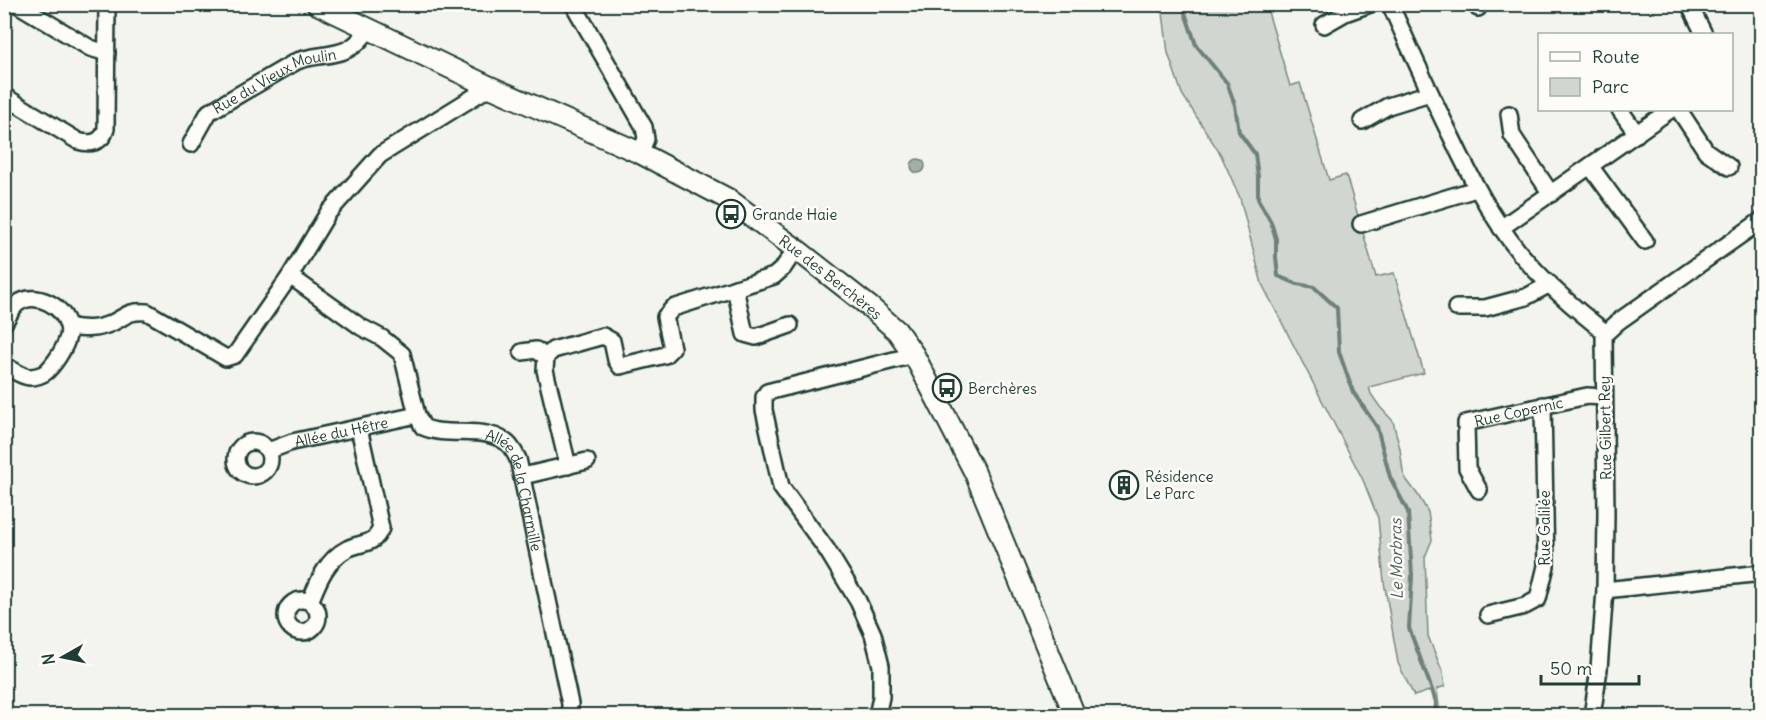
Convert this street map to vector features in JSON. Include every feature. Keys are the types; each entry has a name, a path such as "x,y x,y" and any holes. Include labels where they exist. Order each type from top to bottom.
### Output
{"street":[{"path":"17,4 90,48 107,53"},
{"path":"4,96 78,141 95,142 104,136 106,129 107,4"},
{"name":"Rue des Berchères","path":"317,4 488,86 640,153 728,199 796,249 897,331 975,473 1075,716"},
{"path":"573,4 645,127 646,139 640,153"},
{"path":"1324,25 1345,13 1370,4"},
{"path":"1390,4 1476,189 1501,228 1520,253 1550,284 1606,333 1619,321 1761,220"},
{"path":"1689,4 1704,33"},
{"name":"Rue du Vieux Moulin","path":"191,144 209,112 297,61 340,53 363,38 368,29"},
{"path":"69,327 90,330 110,324 133,311 147,312 226,358 235,355 290,276 327,213 380,155 488,86"},
{"path":"1362,121 1388,106 1430,93"},
{"path":"1621,111 1637,134"},
{"path":"1501,228 1669,111"},
{"path":"1680,111 1706,152 1728,167"},
{"path":"1509,114 1512,135 1551,194"},
{"path":"1590,166 1645,241"},
{"path":"1361,224 1476,189"},
{"path":"568,466 545,370 546,357 553,350 603,336 612,341 616,360 620,366 665,356 672,348 665,317 673,308 774,276 783,268 796,249"},
{"path":"290,276 402,354 417,416"},
{"path":"1456,308 1485,308 1526,297 1550,284"},
{"path":"735,288 745,334 756,337 790,325"},
{"path":"4,323 16,304 29,298 43,300 60,310 69,327 66,345 47,371 27,377 4,365"},
{"name":"Rue Gilbert Rey","path":"1592,716 1599,669 1605,590 1604,342 1606,333"},
{"path":"522,352 536,350 546,357"},
{"path":"877,716 881,697 881,666 873,634 858,601 827,550 781,487 764,410 764,397 767,392 909,356"},
{"name":"Rue Copernic","path":"1479,490 1467,468 1467,423 1587,396 1604,397"},
{"name":"Rue Galilée","path":"1488,615 1526,606 1538,599 1546,566 1543,405"},
{"name":"Allée du Hêtre","path":"268,452 292,442 417,416"},
{"name":"Allée de la Charmille","path":"417,416 423,427 432,432 484,434 498,438 510,446 518,459 570,704 570,716"},
{"path":"309,602 324,570 346,549 377,537 381,528 359,428"},
{"path":"523,476 587,461"},
{"path":"1605,590 1761,573"}],"green space":[{"path":"1162,5 1266,5 1290,86 1300,83 1329,180 1346,175 1376,277 1394,273 1424,373 1369,387 1380,407 1393,421 1403,472 1428,512 1432,540 1425,557 1428,636 1443,673 1445,686 1437,689 1440,715 1435,715 1432,690 1414,696 1398,663 1384,582 1378,518 1363,480 1262,284 1240,198 1221,155 1182,94 1168,53"}],"shaded area":[{"path":"915,159 921,159 925,166 921,173 915,173 911,169 911,163"}],"waterway":[{"name":"Le Morbras","path":"1182,4 1196,45 1227,83 1235,105 1239,132 1255,154 1258,199 1271,222 1276,239 1278,276 1297,284 1314,287 1337,308 1339,352 1353,392 1377,427 1390,477 1408,512 1412,576 1409,628 1436,702 1435,716"}],"place":[{"name":"Grande Haie","path":"731,214"},
{"name":"Berchères","path":"947,388"},
{"name":"Résidence Le Parc","path":"1124,485"}]}
